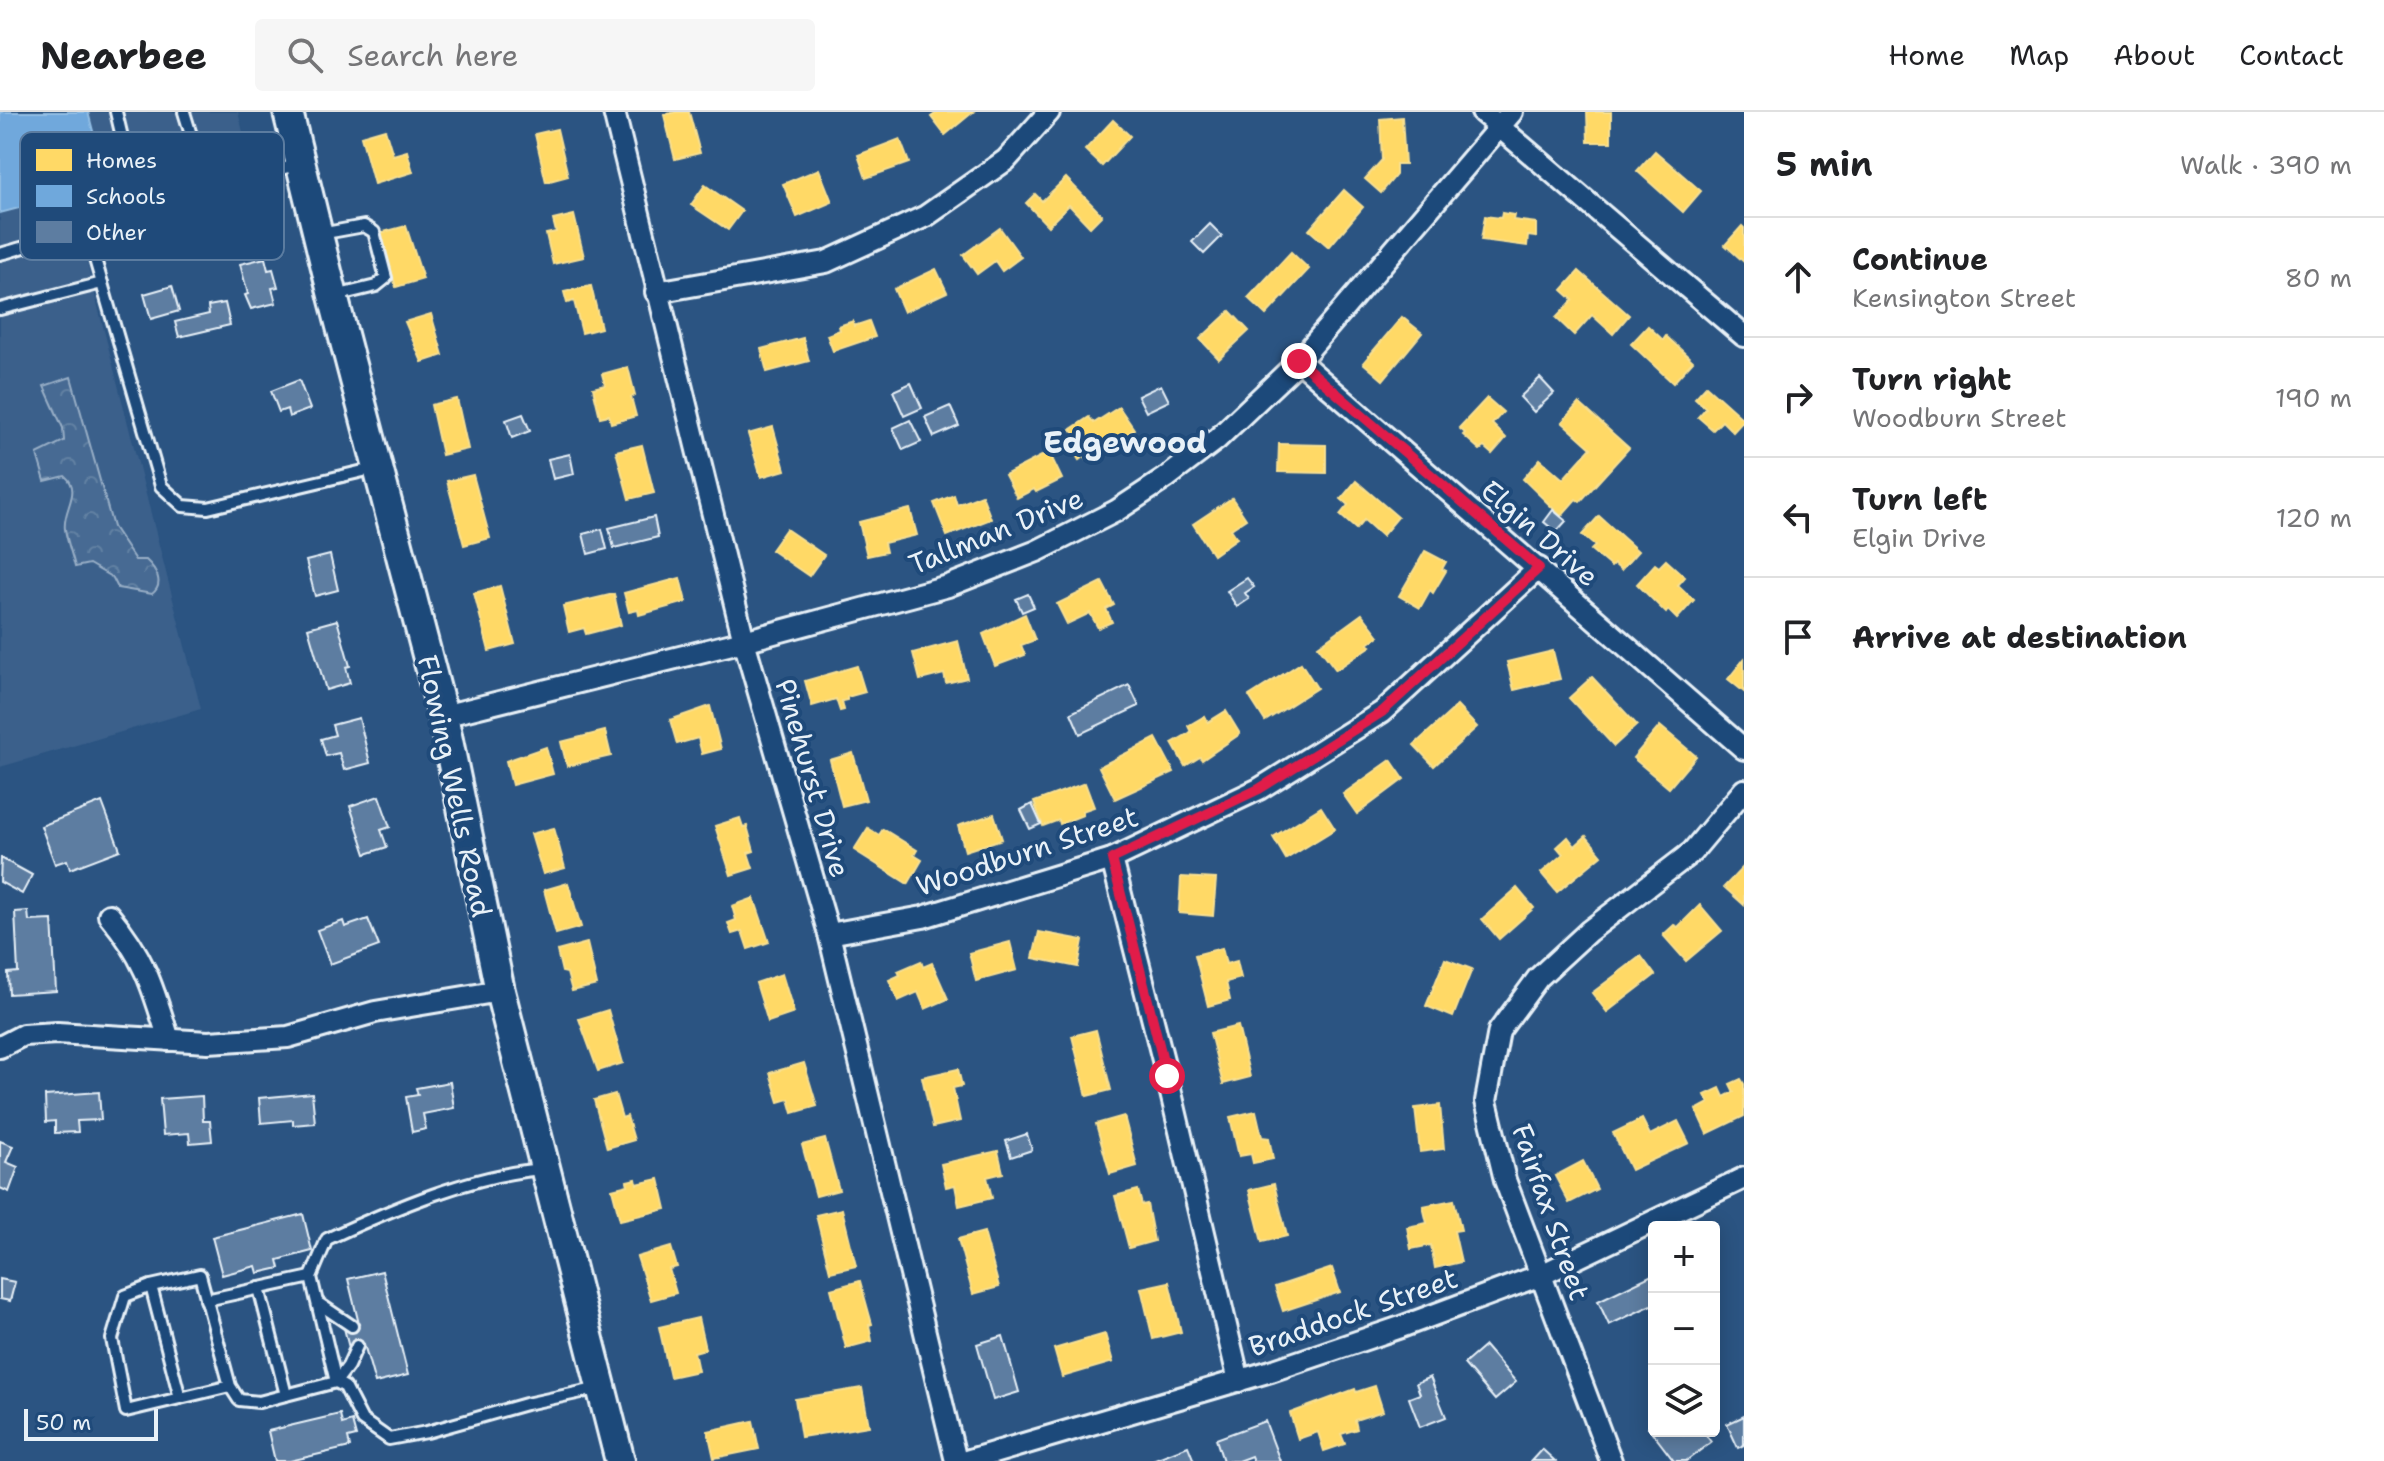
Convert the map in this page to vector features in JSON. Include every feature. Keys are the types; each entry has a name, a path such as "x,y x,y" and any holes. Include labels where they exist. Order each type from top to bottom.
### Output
{"main road":[{"name":"Flowing Wells Road","path":"288,112 443,716 500,991 620,1461"}],"street":[{"name":"Pinehurst Drive","path":"614,112 744,641 829,934 956,1461"},
{"path":"656,292 826,262 883,236 926,216 1006,160 1049,112"},
{"path":"1482,112 1505,120 1744,336"},
{"name":"Tallman Drive","path":"443,716 744,641 948,586 1037,551 1116,511 1216,440 1299,361 1505,120"},
{"name":"Elgin Drive","path":"1299,361 1744,749"},
{"name":"Woodburn Street","path":"829,934 923,917 1112,859 1259,789 1382,712 1539,568"},
{"name":"Fairfax Street","path":"1611,1461 1505,1180 1486,1101 1499,1031 1538,978 1589,931 1692,852 1744,790"},
{"path":"1112,859 1239,1381"},
{"path":"109,915 127,937 149,975 169,1040"},
{"path":"0,1047 23,1035 57,1033 208,1042 288,1037 375,1012 500,991"},
{"name":"Braddock Street","path":"966,1461 1239,1381 1401,1327 1541,1275 1744,1178"}],"lane":[{"path":"116,112 121,132"},
{"path":"184,112 190,132"},
{"path":"284,169 300,165"},
{"path":"318,234 364,226 374,232 386,278 376,286 333,296"},
{"path":"0,254 20,249"},
{"path":"95,260 161,486 183,506 208,508 378,468"},
{"path":"0,309 102,283"},
{"path":"545,1169 525,1170 449,1189 327,1239 311,1277 336,1382 345,1387 362,1420 389,1439 602,1388"},
{"path":"230,1386 126,1411 112,1339 125,1296 151,1286 200,1275 230,1386 239,1400 259,1402 336,1382 357,1346"},
{"path":"206,1300 311,1277"},
{"path":"151,1286 180,1398"},
{"path":"259,1288 286,1395"},
{"path":"318,1303 352,1326"}],"shaded area":[{"path":"0,112 238,112 243,132 20,132 20,260 86,260 201,709 0,767"}],"green space":[{"path":"71,377 113,527 135,560 146,560 156,572 158,586 152,594 118,588 113,578 89,564 75,567 65,529 72,494 70,482 65,476 45,481 37,454 64,441 63,428 44,386"}],"building: Homes":[{"path":"689,112 700,153 675,159 664,115"},
{"path":"938,112 973,112 945,135 931,117"},
{"path":"1587,112 1611,112 1611,142 1588,142"},
{"path":"1402,117 1405,164 1396,164 1396,175 1381,193 1365,179 1382,160 1380,119"},
{"path":"1113,120 1130,136 1102,166 1085,150"},
{"path":"385,129 393,155 407,151 413,172 374,184 361,136"},
{"path":"557,129 568,176 546,182 535,134"},
{"path":"900,139 909,163 866,178 858,155"},
{"path":"1655,151 1701,191 1683,212 1637,171"},
{"path":"819,169 832,202 797,217 783,184"},
{"path":"1066,178 1102,215 1090,227 1069,205 1048,226 1026,203 1035,194 1042,201"},
{"path":"705,185 742,211 728,230 691,205"},
{"path":"1344,190 1363,207 1329,247 1309,230"},
{"path":"1502,213 1514,215 1513,220 1536,223 1536,237 1528,236 1527,246 1481,240 1485,216 1501,218"},
{"path":"574,215 584,257 553,264 546,234 556,232 553,220"},
{"path":"406,226 423,279 396,287 380,233"},
{"path":"1742,226 1744,228 1744,262 1725,245"},
{"path":"1000,228 1021,257 1002,271 995,261 977,274 963,255"},
{"path":"1291,252 1309,269 1266,315 1248,298"},
{"path":"936,269 947,292 904,312 894,289"},
{"path":"1579,271 1629,315 1613,334 1592,315 1574,335 1556,318 1573,300 1562,290"},
{"path":"591,286 601,328 582,333 574,301 567,303 564,292"},
{"path":"1230,311 1249,331 1219,359 1200,339"},
{"path":"431,314 443,355 422,362 405,322"},
{"path":"1402,317 1422,333 1383,380 1363,363"},
{"path":"853,321 854,326 869,321 875,337 833,351 827,335"},
{"path":"1648,326 1663,340 1666,336 1693,361 1673,383 1631,344"},
{"path":"803,338 809,361 767,372 761,349"},
{"path":"628,367 636,416 611,423 609,415 600,417 593,388 605,385 602,374"},
{"path":"1706,386 1744,420 1733,432 1722,421 1713,430 1698,417 1706,408 1695,398"},
{"path":"1487,398 1503,412 1492,424 1506,438 1492,454 1484,447 1480,450 1459,428"},
{"path":"457,399 468,449 442,455 431,405"},
{"path":"1579,403 1629,448 1580,502 1576,499 1561,516 1523,479 1540,459 1563,479 1591,448 1562,422"},
{"path":"1119,407 1134,429 1092,460 1087,460 1085,456 1079,460 1066,440 1075,434 1071,429 1089,417 1094,423"},
{"path":"773,427 785,470 761,477 748,434"},
{"path":"1279,444 1326,445 1326,473 1278,472"},
{"path":"642,445 654,493 629,499 616,451"},
{"path":"1049,452 1062,479 1017,498 1005,475"},
{"path":"473,475 490,538 464,545 447,481"},
{"path":"1356,481 1398,517 1382,536 1364,520 1356,529 1340,515 1348,505 1341,499"},
{"path":"954,495 957,505 982,495 991,519 947,536 934,503"},
{"path":"1232,498 1246,519 1231,529 1237,538 1213,555 1193,524"},
{"path":"910,509 917,535 884,543 886,552 867,556 859,522"},
{"path":"1599,516 1638,551 1621,570 1614,564 1611,567 1591,550 1595,546 1582,535"},
{"path":"786,529 824,555 809,576 771,550"},
{"path":"1425,551 1446,562 1442,569 1446,571 1420,608 1399,596"},
{"path":"1666,560 1685,577 1678,585 1694,600 1677,619 1668,610 1666,613 1637,584 1655,564 1659,567"},
{"path":"680,578 686,602 639,615 638,610 629,612 624,593"},
{"path":"1102,582 1114,605 1106,609 1112,622 1098,628 1090,613 1067,624 1057,604"},
{"path":"500,586 515,644 489,651 474,593"},
{"path":"614,594 621,625 586,634 584,628 569,632 563,606"},
{"path":"1025,614 1035,640 1021,645 1025,655 995,666 983,634"},
{"path":"1362,614 1379,636 1368,644 1371,646 1336,670 1318,646"},
{"path":"958,641 967,678 946,683 944,674 920,680 913,653"},
{"path":"1553,651 1560,679 1514,690 1507,662"},
{"path":"1744,659 1744,692 1728,679"},
{"path":"1301,663 1317,688 1265,721 1249,696"},
{"path":"857,666 865,692 842,701 844,710 840,711 836,699 812,706 805,681"},
{"path":"1592,677 1637,725 1614,746 1569,698"},
{"path":"710,706 721,749 702,754 698,738 677,744 670,720"},
{"path":"1457,706 1477,727 1434,766 1414,745"},
{"path":"1226,711 1240,734 1202,760 1200,757 1185,766 1172,743 1191,732 1188,726 1205,716 1208,722"},
{"path":"1660,726 1696,756 1669,788 1633,758"},
{"path":"605,731 611,756 567,766 561,742"},
{"path":"1156,738 1174,772 1115,799 1099,767"},
{"path":"546,747 553,774 512,785 506,761"},
{"path":"853,753 866,800 842,806 830,760"},
{"path":"1391,760 1404,779 1357,814 1343,794"},
{"path":"1085,783 1094,807 1060,824 1059,820 1043,826 1034,802"},
{"path":"1321,807 1335,829 1286,859 1273,837"},
{"path":"994,814 1002,839 965,851 958,826"},
{"path":"740,818 743,827 747,826 754,851 748,853 753,868 731,875 715,826"},
{"path":"554,828 565,868 543,874 531,834"},
{"path":"868,828 879,835 883,829 917,850 914,855 922,860 908,884 854,850"},
{"path":"1586,836 1602,855 1557,892 1541,873 1563,854 1557,847 1568,837 1575,846"},
{"path":"1744,866 1744,905 1724,887"},
{"path":"1181,877 1216,879 1213,916 1179,913"},
{"path":"568,883 581,927 556,934 544,890"},
{"path":"1517,888 1534,908 1499,939 1482,919"},
{"path":"754,898 769,942 748,949 742,931 732,934 728,923 736,920 732,906"},
{"path":"1700,905 1722,931 1686,961 1663,935 1674,925 1678,927"},
{"path":"1039,932 1083,940 1078,967 1033,958"},
{"path":"1010,942 1017,970 976,981 969,953"},
{"path":"587,943 597,985 572,991 567,973 562,972 557,951"},
{"path":"1222,948 1226,964 1237,961 1241,978 1226,982 1230,1000 1208,1006 1195,955"},
{"path":"1641,956 1655,975 1607,1012 1592,993"},
{"path":"1445,959 1472,969 1453,1017 1426,1006"},
{"path":"921,961 923,967 932,963 948,999 925,1009 918,992 898,1001 889,980 900,975 898,971"},
{"path":"782,974 794,1013 768,1022 756,983"},
{"path":"608,1010 623,1063 598,1071 579,1019"},
{"path":"1238,1026 1250,1077 1223,1084 1210,1033"},
{"path":"1096,1030 1111,1090 1087,1096 1072,1036"},
{"path":"804,1063 817,1106 793,1113 789,1099 779,1102 770,1073"},
{"path":"958,1069 962,1086 953,1088 960,1121 933,1127 922,1077"},
{"path":"1741,1079 1744,1084 1744,1116 1707,1134 1696,1110 1709,1103 1705,1095 1720,1088 1724,1097 1734,1092 1730,1084"},
{"path":"615,1094 622,1118 627,1116 634,1140 607,1148 594,1100"},
{"path":"1440,1105 1444,1149 1420,1152 1415,1108"},
{"path":"1256,1111 1262,1137 1269,1138 1273,1159 1253,1163 1251,1154 1239,1156 1230,1117"},
{"path":"1124,1116 1137,1166 1110,1174 1096,1124"},
{"path":"1642,1119 1650,1135 1678,1121 1689,1143 1631,1170 1613,1133"},
{"path":"825,1139 839,1190 816,1196 802,1145"},
{"path":"998,1151 1003,1173 987,1177 992,1198 959,1206 955,1185 946,1187 941,1164"},
{"path":"1583,1161 1597,1189 1569,1203 1555,1176"},
{"path":"636,1179 637,1184 659,1179 666,1209 620,1220 612,1189 628,1185 627,1181"},
{"path":"1274,1184 1287,1236 1262,1242 1249,1190"},
{"path":"1138,1190 1142,1205 1147,1204 1154,1241 1129,1248 1115,1196"},
{"path":"1454,1200 1461,1230 1454,1231 1461,1262 1435,1268 1431,1245 1411,1249 1407,1227 1427,1223 1423,1206"},
{"path":"842,1209 856,1266 830,1272 816,1215"},
{"path":"984,1232 999,1287 973,1294 958,1239"},
{"path":"671,1247 677,1267 669,1269 676,1293 651,1300 637,1257"},
{"path":"1332,1268 1340,1292 1283,1311 1275,1287"},
{"path":"860,1281 872,1324 869,1325 872,1341 846,1348 831,1289"},
{"path":"1169,1282 1181,1332 1153,1339 1141,1288"},
{"path":"698,1318 705,1349 694,1352 698,1371 670,1377 659,1327"},
{"path":"1105,1334 1113,1362 1062,1377 1054,1349"},
{"path":"1375,1386 1383,1411 1355,1420 1357,1429 1341,1434 1345,1444 1324,1451 1318,1432 1298,1439 1290,1413 1355,1389 1356,1392"},
{"path":"862,1388 869,1426 801,1437 795,1399"},
{"path":"753,1421 759,1449 714,1458 708,1431"}],"building: Schools":[{"path":"0,112 88,112 93,132 20,132 20,208 0,213"}],"building: Other":[{"path":"1210,224 1222,236 1204,254 1192,242"},
{"path":"266,260 268,270 273,269 278,287 272,288 276,303 251,309 245,295 248,294 240,264"},
{"path":"172,286 179,311 151,319 144,294"},
{"path":"225,303 230,325 179,337 175,322 209,314 208,306"},
{"path":"1540,378 1554,393 1534,412 1520,397"},
{"path":"299,380 310,409 289,417 287,409 279,412 271,391"},
{"path":"911,383 922,408 904,416 893,391"},
{"path":"1161,385 1169,401 1146,412 1138,396"},
{"path":"950,406 959,426 934,437 925,417"},
{"path":"523,414 530,431 512,438 506,420"},
{"path":"910,420 921,442 903,450 893,428"},
{"path":"570,454 574,474 553,479 548,459"},
{"path":"1553,510 1566,521 1556,532 1544,522"},
{"path":"654,517 658,537 614,548 609,528"},
{"path":"602,529 607,549 588,554 583,534"},
{"path":"330,555 338,590 315,596 306,561"},
{"path":"1247,578 1254,587 1245,593 1249,599 1237,607 1227,591"},
{"path":"1028,594 1034,607 1022,612 1016,599"},
{"path":"337,620 350,666 346,667 350,683 326,690 308,628"},
{"path":"1129,685 1139,706 1080,734 1071,713"},
{"path":"359,718 370,763 344,770 339,753 326,756 321,739 335,735 332,725"},
{"path":"379,796 390,827 381,830 387,847 366,854 350,806"},
{"path":"102,802 120,850 70,869 67,860 55,864 41,826"},
{"path":"1032,804 1041,824 1030,829 1021,810"},
{"path":"1,858 32,875 22,894 0,882"},
{"path":"28,911 29,921 52,920 56,991 9,994 8,973 18,972 15,912"},
{"path":"368,919 379,946 330,964 317,930 343,921 345,927"},
{"path":"450,1082 454,1108 423,1114 426,1129 412,1132 406,1097 418,1095 416,1088"},
{"path":"99,1092 101,1120 77,1121 78,1132 55,1133 55,1121 46,1122 45,1096"},
{"path":"312,1093 315,1123 293,1125 293,1120 261,1123 259,1098"},
{"path":"202,1096 203,1121 210,1121 212,1141 190,1143 189,1133 163,1135 160,1099"},
{"path":"1027,1134 1032,1150 1011,1157 1006,1141"},
{"path":"0,1141 13,1146 6,1162 18,1167 9,1192 0,1188"},
{"path":"303,1214 312,1251 278,1260 280,1268 258,1273 256,1266 222,1275 212,1237"},
{"path":"382,1271 408,1375 375,1383 364,1344 349,1348 344,1328 359,1324 348,1279"},
{"path":"1648,1277 1648,1307 1609,1325 1598,1301"},
{"path":"0,1279 15,1282 10,1301 0,1299"},
{"path":"1003,1336 1019,1392 993,1400 977,1344"},
{"path":"1485,1346 1516,1382 1495,1400 1464,1364"},
{"path":"1430,1377 1446,1417 1420,1427 1409,1398 1420,1394 1416,1383"},
{"path":"340,1414 342,1424 352,1421 356,1436 348,1438 350,1447 290,1461 275,1461 268,1431"},
{"path":"1744,1416 1744,1445 1738,1448 1727,1424"},
{"path":"1265,1421 1280,1461 1253,1461 1251,1456 1238,1461 1223,1461 1216,1439"},
{"path":"1656,1437 1707,1437 1711,1442 1686,1461 1674,1461"},
{"path":"1188,1446 1194,1461 1150,1461"},
{"path":"1542,1449 1555,1461 1531,1461"}],"district":[{"name":"Edgewood","path":"1125,442"}],"route":[{"path":"1167,1076 1112,859 1259,789 1382,712 1539,568 1299,361"}]}
